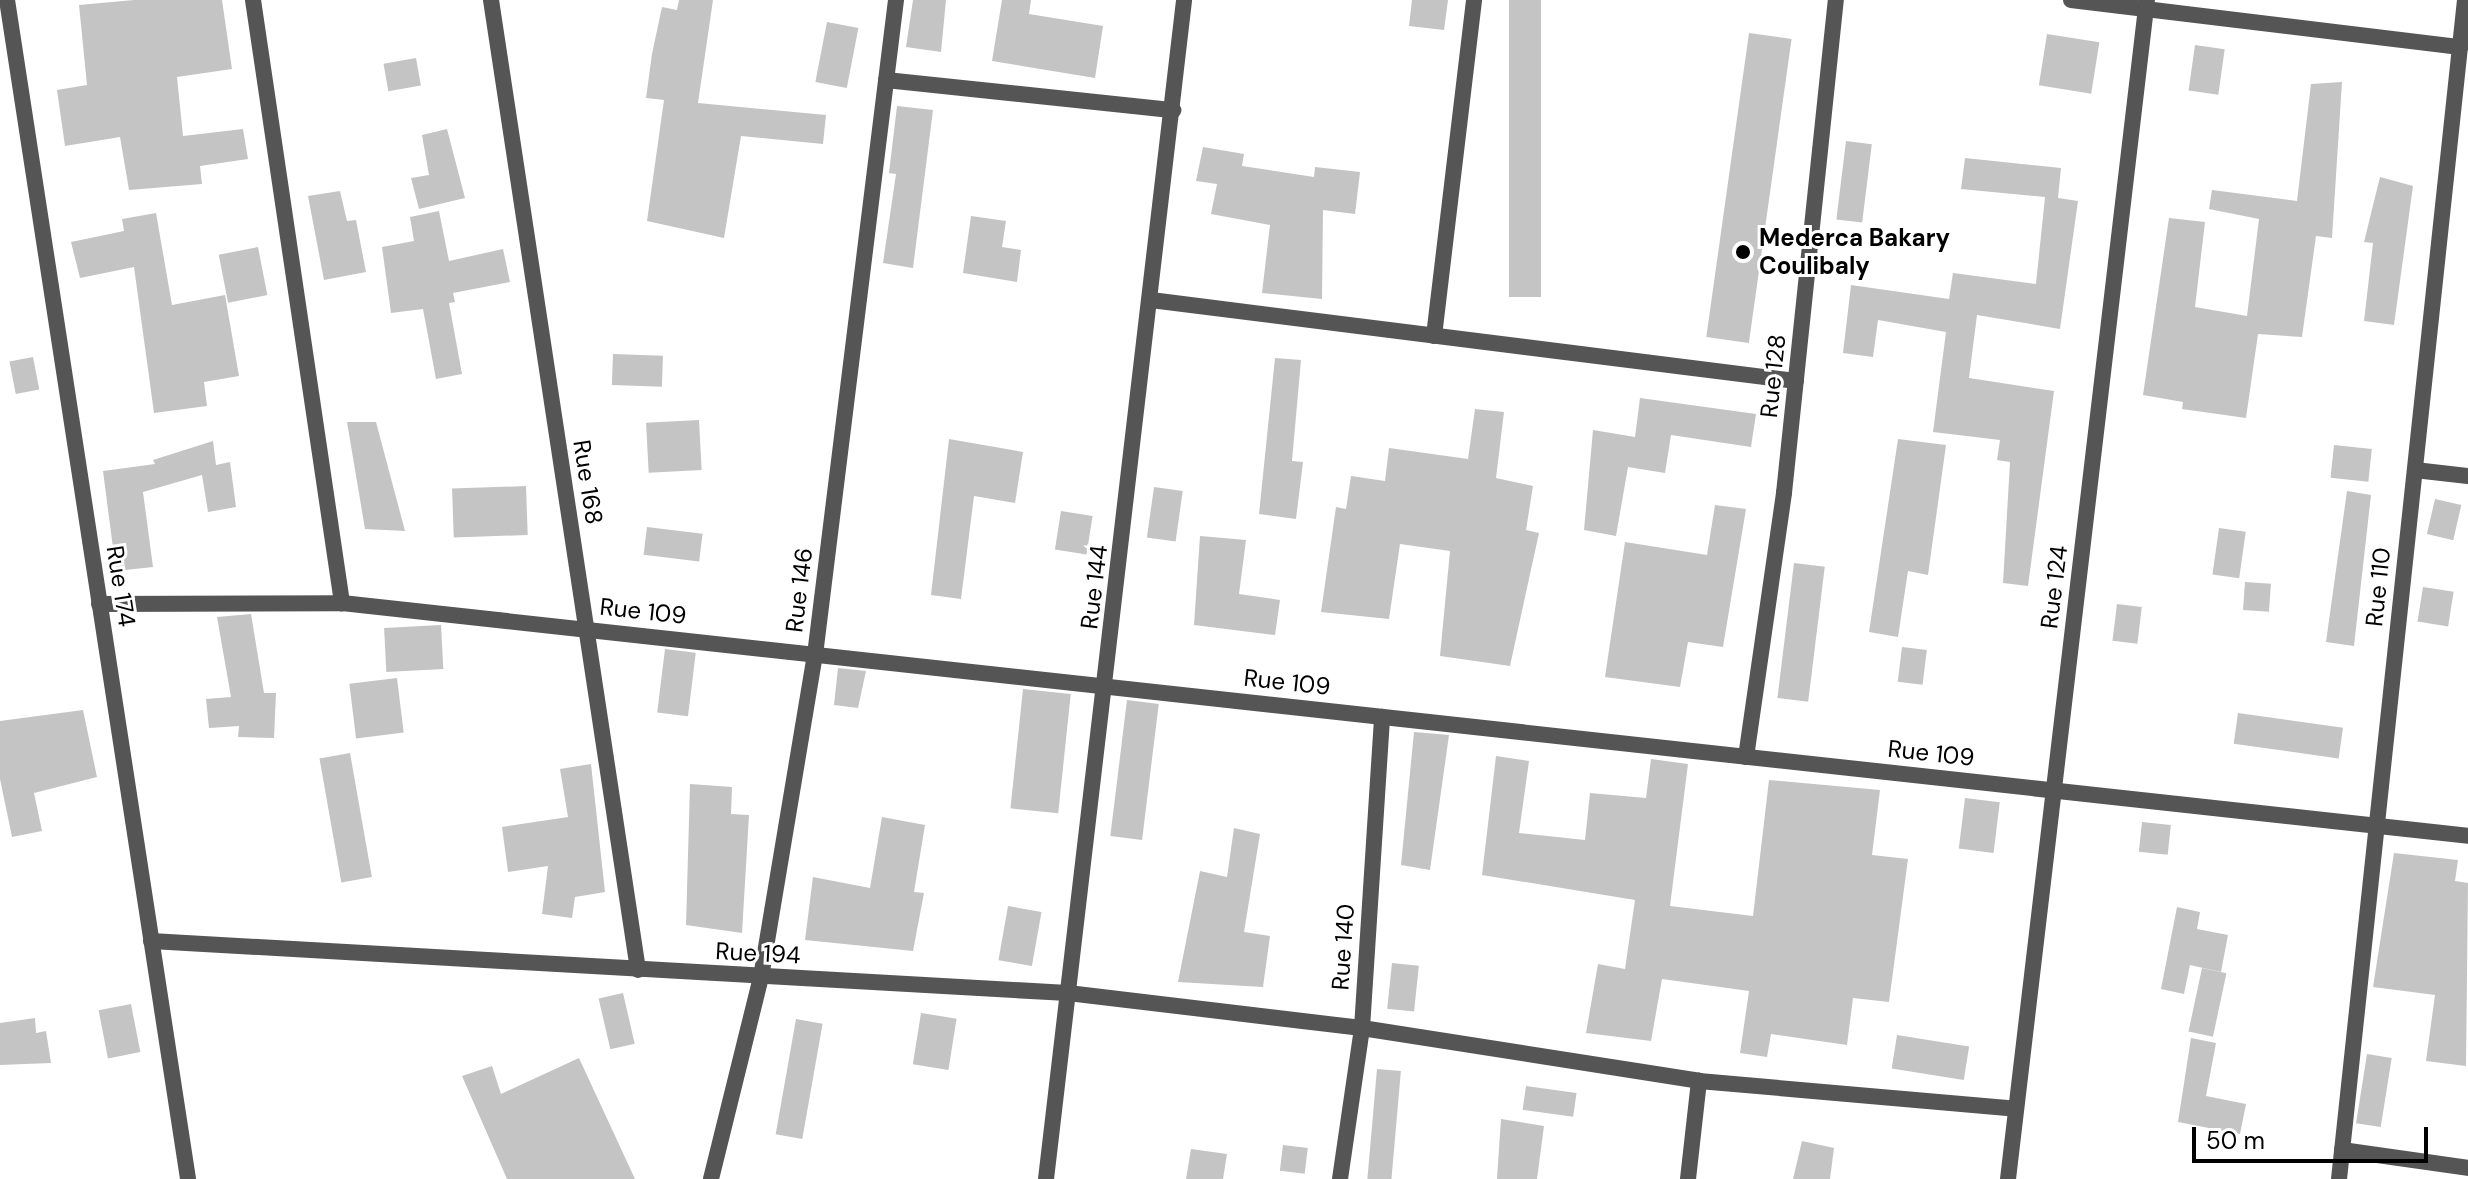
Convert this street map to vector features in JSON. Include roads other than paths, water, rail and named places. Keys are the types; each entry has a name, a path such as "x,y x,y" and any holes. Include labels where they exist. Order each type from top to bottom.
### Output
{"street":[{"name":"Rue 174","path":"7,0 188,1179"},
{"path":"253,0 342,603"},
{"name":"Rue 168","path":"491,0 638,970"},
{"name":"Rue 146","path":"711,1179 761,977 815,655 896,0"},
{"name":"Rue 144","path":"1046,1179 1184,0"},
{"path":"1434,336 1474,0"},
{"name":"Rue 128","path":"1746,757 1796,381 1836,0"},
{"path":"2071,0 2147,4 2460,47"},
{"name":"Rue 110","path":"2339,1179 2465,0"},
{"name":"Rue 124","path":"2008,1179 2147,4"},
{"path":"886,80 1173,110"},
{"path":"1151,300 1796,381"},
{"path":"2415,470 2468,476"},
{"name":"Rue 109","path":"99,604 342,603 2468,836"},
{"name":"Rue 140","path":"1340,1179 1362,1028 1382,717"},
{"name":"Rue 194","path":"151,941 1068,993 1362,1028 1699,1081 2016,1109"},
{"path":"1688,1179 1699,1081"},
{"path":"2342,1150 2468,1168"}],"place":[{"name":"Mederca Bakary Coulibaly","path":"1743,252"}]}
